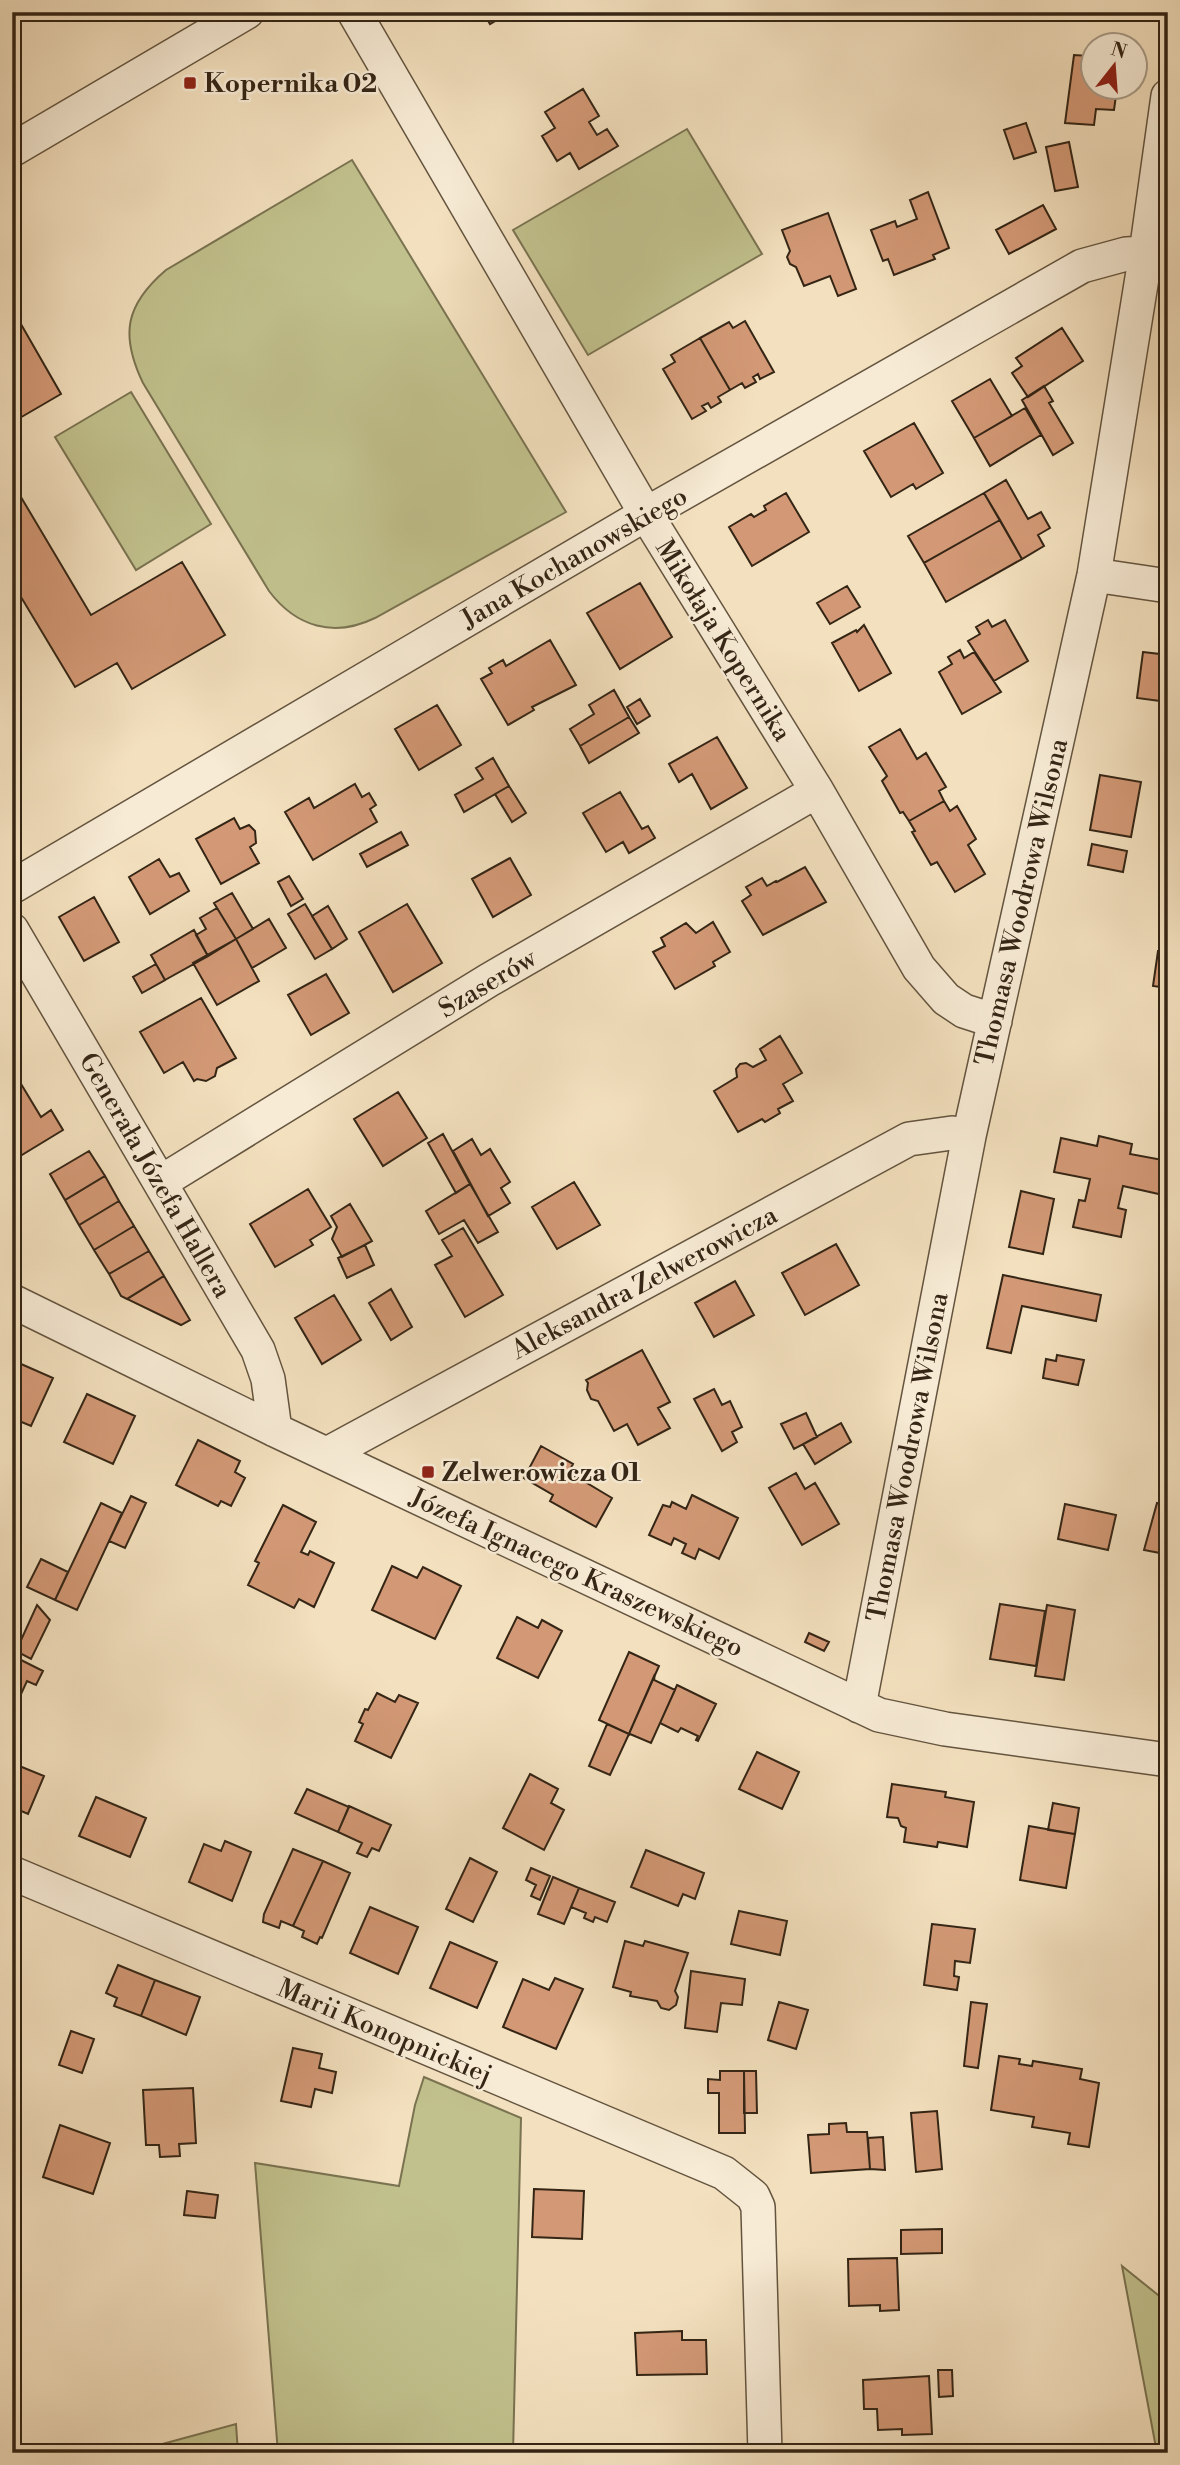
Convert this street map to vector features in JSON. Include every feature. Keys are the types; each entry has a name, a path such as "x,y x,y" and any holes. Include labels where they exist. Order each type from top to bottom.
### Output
{"street":[{"path":"12,150 247,12"},
{"name":"Mikołaja Kopernika","path":"354,12 646,514 817,791 919,968 935,988 964,1012 995,1021"},
{"name":"Thomasa Woodrowa Wilsona","path":"859,1706 969,1136 1094,575 1146,253 1168,96"},
{"name":"Jana Kochanowskiego","path":"12,887 646,514 1082,266 1126,254 1146,253"},
{"path":"1094,575 1168,586"},
{"name":"Szaserów","path":"161,1182 489,980 817,791"},
{"name":"Generała Józefa Hallera","path":"12,929 258,1350 268,1379 275,1430"},
{"name":"Aleksandra Zelwerowicza","path":"327,1454 909,1139 952,1133 969,1136"},
{"name":"Józefa Ignacego Kraszewskiego","path":"12,1301 275,1430 879,1715 945,1729 1168,1760"},
{"name":"Marii Konopnickiej","path":"12,1873 724,2173 753,2196 758,2207 765,2453"}],"green space":[{"path":"687,129 762,254 588,355 513,230"},
{"path":"352,160 566,512 375,618 360,624 331,628 304,621 291,613 269,591 143,383 131,350 129,335 135,308 152,283 166,270"},
{"path":"131,392 211,524 136,570 55,437"},
{"path":"424,2077 521,2118 513,2453 278,2453 255,2163 399,2186 415,2105"},
{"path":"1122,2266 1168,2303 1168,2453 1157,2453"},
{"path":"236,2424 238,2453 129,2453"}],"building":[{"path":"483,12 510,12 490,24"},
{"path":"1074,55 1078,55 1078,102 1115,102 1114,110 1096,109 1094,125 1065,123"},
{"path":"583,89 599,116 589,122 597,135 607,129 618,146 579,169 570,153 557,161 542,136 555,128 545,112"},
{"path":"1026,123 1036,152 1014,159 1004,130"},
{"path":"1069,142 1078,187 1055,191 1046,147"},
{"path":"928,192 949,248 933,255 935,259 894,275 888,259 883,261 871,230 895,221 897,227 917,219 910,200"},
{"path":"1043,205 1056,229 1009,254 996,230"},
{"path":"828,213 856,289 838,296 830,276 804,286 796,267 790,264 787,257 790,251 782,230"},
{"path":"18,319 61,394 18,419 12,410 12,323"},
{"path":"745,321 774,372 760,379 758,374 753,377 756,382 745,388 742,383 730,390 700,338 729,322 733,328"},
{"path":"1062,328 1083,361 1028,397 1012,373 1022,366 1016,358"},
{"path":"700,338 730,390 718,397 721,402 711,408 708,403 702,406 706,411 692,419 663,369 675,362 671,355"},
{"path":"990,379 1012,416 974,438 952,401"},
{"path":"1044,386 1053,401 1049,403 1073,443 1053,455 1022,400"},
{"path":"1025,408 1041,435 990,466 974,438"},
{"path":"914,423 943,473 916,489 913,484 891,497 864,451"},
{"path":"1006,480 1028,519 1041,512 1050,528 1038,535 1044,546 1022,559 984,493"},
{"path":"12,482 91,615 182,562 225,635 132,689 117,663 75,687 12,582"},
{"path":"786,493 809,532 752,566 729,527 751,514 754,517 766,510 764,506"},
{"path":"984,493 1000,520 924,563 908,536"},
{"path":"1000,520 1022,559 946,602 924,563"},
{"path":"640,583 672,637 620,669 587,613"},
{"path":"847,586 860,607 830,624 817,603"},
{"path":"988,620 992,627 1005,620 1028,661 994,681 968,641 980,634 976,627"},
{"path":"864,625 891,673 859,691 832,643 856,630 857,632"},
{"path":"550,640 576,685 532,707 534,710 508,725 481,679 492,673 489,668 503,660 506,666"},
{"path":"960,650 964,658 974,652 1001,692 962,714 939,672 952,664 948,657"},
{"path":"1143,652 1168,655 1168,702 1137,698"},
{"path":"614,690 629,717 580,746 570,729 594,714 589,705"},
{"path":"640,699 650,716 637,724 627,707"},
{"path":"437,705 461,745 419,770 395,729"},
{"path":"629,717 639,733 589,763 580,746"},
{"path":"900,729 917,759 926,753 946,787 939,791 944,801 909,821 903,812 900,813 882,781 887,776 869,747"},
{"path":"717,737 747,788 711,809 692,774 679,782 669,764"},
{"path":"493,758 509,786 464,812 455,795 483,779 476,768"},
{"path":"1100,775 1141,782 1131,837 1090,830"},
{"path":"355,784 362,797 369,793 376,805 370,809 377,822 313,860 285,812 309,798 314,808"},
{"path":"509,786 526,813 512,822 495,794"},
{"path":"620,792 642,829 648,826 655,838 629,853 623,842 606,852 583,813"},
{"path":"944,801 950,811 957,806 976,839 968,845 985,874 955,892 937,862 931,865 912,832 915,831 909,821"},
{"path":"234,818 240,829 249,825 255,831 256,843 250,847 259,863 221,884 196,839"},
{"path":"401,832 408,845 367,867 360,854"},
{"path":"1092,844 1127,851 1123,872 1088,865"},
{"path":"510,858 531,895 493,917 472,879"},
{"path":"159,859 170,877 179,873 189,891 150,914 129,877"},
{"path":"805,867 826,902 763,935 742,901 751,895 746,887 762,878 767,886"},
{"path":"289,876 303,899 291,906 278,882"},
{"path":"232,893 253,929 236,939 214,903"},
{"path":"94,897 119,942 84,961 59,917"},
{"path":"305,904 332,949 315,959 288,914"},
{"path":"407,904 442,963 393,992 359,932"},
{"path":"328,906 347,939 332,949 312,916"},
{"path":"217,908 236,939 208,956 196,935 206,929 200,918"},
{"path":"269,919 286,948 252,968 236,939"},
{"path":"713,922 730,952 713,962 715,966 675,989 653,952 665,946 661,938 686,923 696,933"},
{"path":"194,930 208,956 165,980 151,955"},
{"path":"236,939 259,981 217,1005 193,963"},
{"path":"1158,951 1168,952 1168,988 1153,986"},
{"path":"156,964 165,980 142,993 133,977"},
{"path":"326,974 349,1013 311,1035 288,995"},
{"path":"201,998 236,1058 217,1068 215,1076 206,1081 194,1081 183,1062 164,1073 140,1032"},
{"path":"780,1036 802,1073 783,1084 793,1101 778,1109 780,1113 765,1122 762,1119 738,1132 714,1091 737,1077 736,1069 740,1064 746,1063 753,1067 766,1060 760,1049"},
{"path":"12,1069 41,1117 51,1110 63,1130 12,1161"},
{"path":"398,1092 427,1138 383,1166 354,1119"},
{"path":"443,1134 470,1184 456,1193 428,1143"},
{"path":"1099,1136 1132,1144 1130,1154 1168,1161 1163,1195 1123,1186 1118,1208 1126,1210 1121,1237 1073,1227 1079,1200 1085,1201 1090,1179 1054,1172 1061,1138 1097,1146"},
{"path":"472,1139 481,1155 490,1149 510,1182 501,1188 510,1203 488,1216 453,1151"},
{"path":"89,1151 105,1176 65,1200 50,1174"},
{"path":"105,1176 119,1201 79,1225 65,1200"},
{"path":"574,1182 600,1225 557,1249 532,1207"},
{"path":"470,1184 498,1232 478,1243 464,1220 439,1234 426,1211"},
{"path":"308,1189 331,1227 310,1240 313,1245 275,1267 250,1224"},
{"path":"1021,1191 1054,1199 1043,1254 1009,1247"},
{"path":"119,1201 134,1226 94,1250 79,1225"},
{"path":"350,1204 372,1241 342,1257 332,1239 337,1227 331,1216"},
{"path":"134,1226 149,1251 109,1274 94,1250"},
{"path":"463,1228 503,1295 465,1317 435,1265 452,1256 442,1240"},
{"path":"836,1244 859,1285 805,1315 782,1273"},
{"path":"365,1245 374,1265 347,1278 338,1258"},
{"path":"149,1251 164,1276 127,1299 121,1296 109,1274"},
{"path":"1003,1275 1101,1295 1096,1321 1022,1306 1011,1353 987,1348"},
{"path":"164,1276 190,1320 181,1325 127,1299"},
{"path":"735,1281 754,1315 714,1337 695,1303"},
{"path":"391,1289 412,1327 391,1340 369,1303"},
{"path":"334,1295 361,1340 322,1364 295,1318"},
{"path":"642,1350 670,1402 658,1408 670,1428 638,1445 627,1424 614,1431 598,1401 591,1399 586,1380"},
{"path":"1057,1355 1084,1360 1078,1385 1043,1378 1046,1359 1056,1361"},
{"path":"12,1360 53,1378 31,1426 12,1418"},
{"path":"714,1389 722,1405 730,1401 742,1427 732,1432 737,1442 722,1451 694,1399"},
{"path":"87,1394 135,1416 113,1464 64,1442"},
{"path":"806,1413 817,1437 794,1449 781,1424"},
{"path":"841,1423 851,1442 815,1464 803,1444"},
{"path":"198,1440 240,1461 235,1472 245,1478 231,1506 221,1501 218,1506 176,1485"},
{"path":"541,1446 573,1464 568,1474 612,1498 596,1527 550,1501 553,1495 524,1478"},
{"path":"796,1473 805,1489 815,1483 839,1524 802,1545 769,1488"},
{"path":"692,1495 738,1518 719,1559 699,1549 695,1559 682,1553 686,1544 674,1538 671,1545 649,1535 663,1505 670,1507 672,1502 686,1509"},
{"path":"131,1496 146,1503 125,1548 109,1541"},
{"path":"101,1503 122,1513 77,1610 55,1600"},
{"path":"1157,1503 1168,1505 1168,1549 1161,1547 1160,1553 1144,1550"},
{"path":"1065,1504 1116,1515 1108,1550 1058,1539"},
{"path":"283,1505 316,1522 301,1552 308,1555 310,1551 334,1563 314,1607 299,1599 294,1608 248,1585 259,1563 255,1561"},
{"path":"41,1559 68,1572 55,1600 27,1587"},
{"path":"392,1566 417,1578 423,1567 461,1586 435,1639 372,1610"},
{"path":"1000,1604 1045,1611 1036,1666 990,1659"},
{"path":"37,1605 50,1620 31,1659 16,1651"},
{"path":"1047,1605 1075,1610 1064,1680 1035,1676"},
{"path":"517,1617 538,1628 542,1620 562,1631 538,1678 497,1658"},
{"path":"809,1633 829,1642 824,1651 805,1642"},
{"path":"629,1652 659,1666 629,1734 599,1720"},
{"path":"13,1656 43,1671 36,1685 27,1681 16,1705 12,1703"},
{"path":"655,1674 654,1680 675,1690 651,1743 630,1734 628,1736"},
{"path":"677,1685 716,1704 698,1741 698,1736 681,1728 678,1732 660,1723"},
{"path":"377,1693 395,1702 399,1695 418,1703 391,1758 355,1741 363,1724 359,1722"},
{"path":"607,1724 629,1734 610,1775 589,1766"},
{"path":"757,1752 799,1772 782,1809 739,1789"},
{"path":"12,1763 44,1776 28,1814 12,1807"},
{"path":"530,1774 558,1789 551,1803 564,1810 544,1850 503,1828"},
{"path":"892,1784 946,1792 945,1797 974,1802 967,1847 938,1842 937,1847 904,1842 906,1828 901,1826 898,1818 887,1817"},
{"path":"307,1789 349,1807 338,1832 295,1813"},
{"path":"96,1797 146,1818 130,1857 79,1836"},
{"path":"1053,1803 1079,1808 1075,1834 1048,1830"},
{"path":"349,1806 391,1825 379,1851 372,1848 367,1857 357,1853 362,1843 338,1832"},
{"path":"1029,1826 1075,1834 1066,1888 1020,1880"},
{"path":"225,1841 251,1852 232,1901 189,1882 204,1844 221,1851"},
{"path":"293,1849 323,1861 293,1926 281,1921 279,1928 263,1922 264,1914"},
{"path":"646,1850 704,1873 695,1899 683,1894 678,1906 631,1887"},
{"path":"470,1858 497,1872 473,1922 446,1909"},
{"path":"323,1861 350,1873 317,1944 302,1937 304,1931 293,1926"},
{"path":"531,1868 550,1876 540,1900 531,1896 536,1885 526,1880"},
{"path":"553,1877 579,1888 564,1924 538,1914"},
{"path":"579,1888 615,1902 607,1922 595,1917 593,1922 584,1918 586,1913 571,1907"},
{"path":"370,1907 418,1927 398,1974 350,1953"},
{"path":"739,1911 787,1921 780,1955 731,1944"},
{"path":"932,1924 975,1929 970,1963 955,1961 954,1976 959,1977 957,1990 924,1985"},
{"path":"625,1941 643,1946 645,1941 688,1953 675,1991 678,1997 676,2005 669,2010 661,2008 657,2001 630,1996 631,1992 613,1987"},
{"path":"450,1942 497,1962 477,2008 430,1988"},
{"path":"118,1965 155,1980 141,2016 114,2006 117,1998 106,1993"},
{"path":"691,1971 745,1979 742,2005 721,2003 717,2032 685,2028"},
{"path":"555,1978 583,1989 556,2049 503,2027 523,1979 549,1990"},
{"path":"155,1980 200,1997 186,2035 141,2016"},
{"path":"779,2002 808,2010 796,2049 768,2040"},
{"path":"971,2002 987,2004 978,2068 964,2066"},
{"path":"71,2031 94,2039 82,2073 59,2065"},
{"path":"293,2048 322,2054 319,2068 336,2072 332,2093 315,2089 311,2107 281,2101"},
{"path":"999,2056 1020,2059 1019,2064 1032,2066 1033,2061 1082,2069 1080,2079 1099,2083 1089,2147 1068,2144 1070,2133 1032,2127 1034,2117 991,2110"},
{"path":"720,2071 744,2071 745,2133 719,2133 719,2093 708,2093 708,2079 720,2080"},
{"path":"744,2071 756,2071 757,2113 744,2113"},
{"path":"193,2088 196,2143 179,2144 180,2156 160,2157 159,2145 146,2145 143,2090"},
{"path":"937,2111 942,2169 916,2172 911,2113"},
{"path":"846,2123 847,2132 867,2132 870,2169 811,2173 808,2135 829,2134 829,2124"},
{"path":"60,2125 110,2143 93,2194 43,2177"},
{"path":"883,2137 885,2170 870,2169 868,2138"},
{"path":"534,2189 584,2191 582,2239 532,2237"},
{"path":"187,2191 218,2195 215,2218 184,2215"},
{"path":"942,2229 942,2253 901,2254 901,2230"},
{"path":"897,2258 899,2310 880,2311 880,2305 849,2306 848,2259"},
{"path":"682,2331 682,2340 706,2340 707,2374 637,2375 635,2333"},
{"path":"938,2370 952,2370 953,2396 939,2397"},
{"path":"929,2376 932,2434 902,2435 902,2429 878,2430 877,2409 864,2409 863,2380"}],"place":[{"name":"Kopernika 02","path":"190,83"},
{"name":"Zelwerowicza 01","path":"428,1472"}]}
